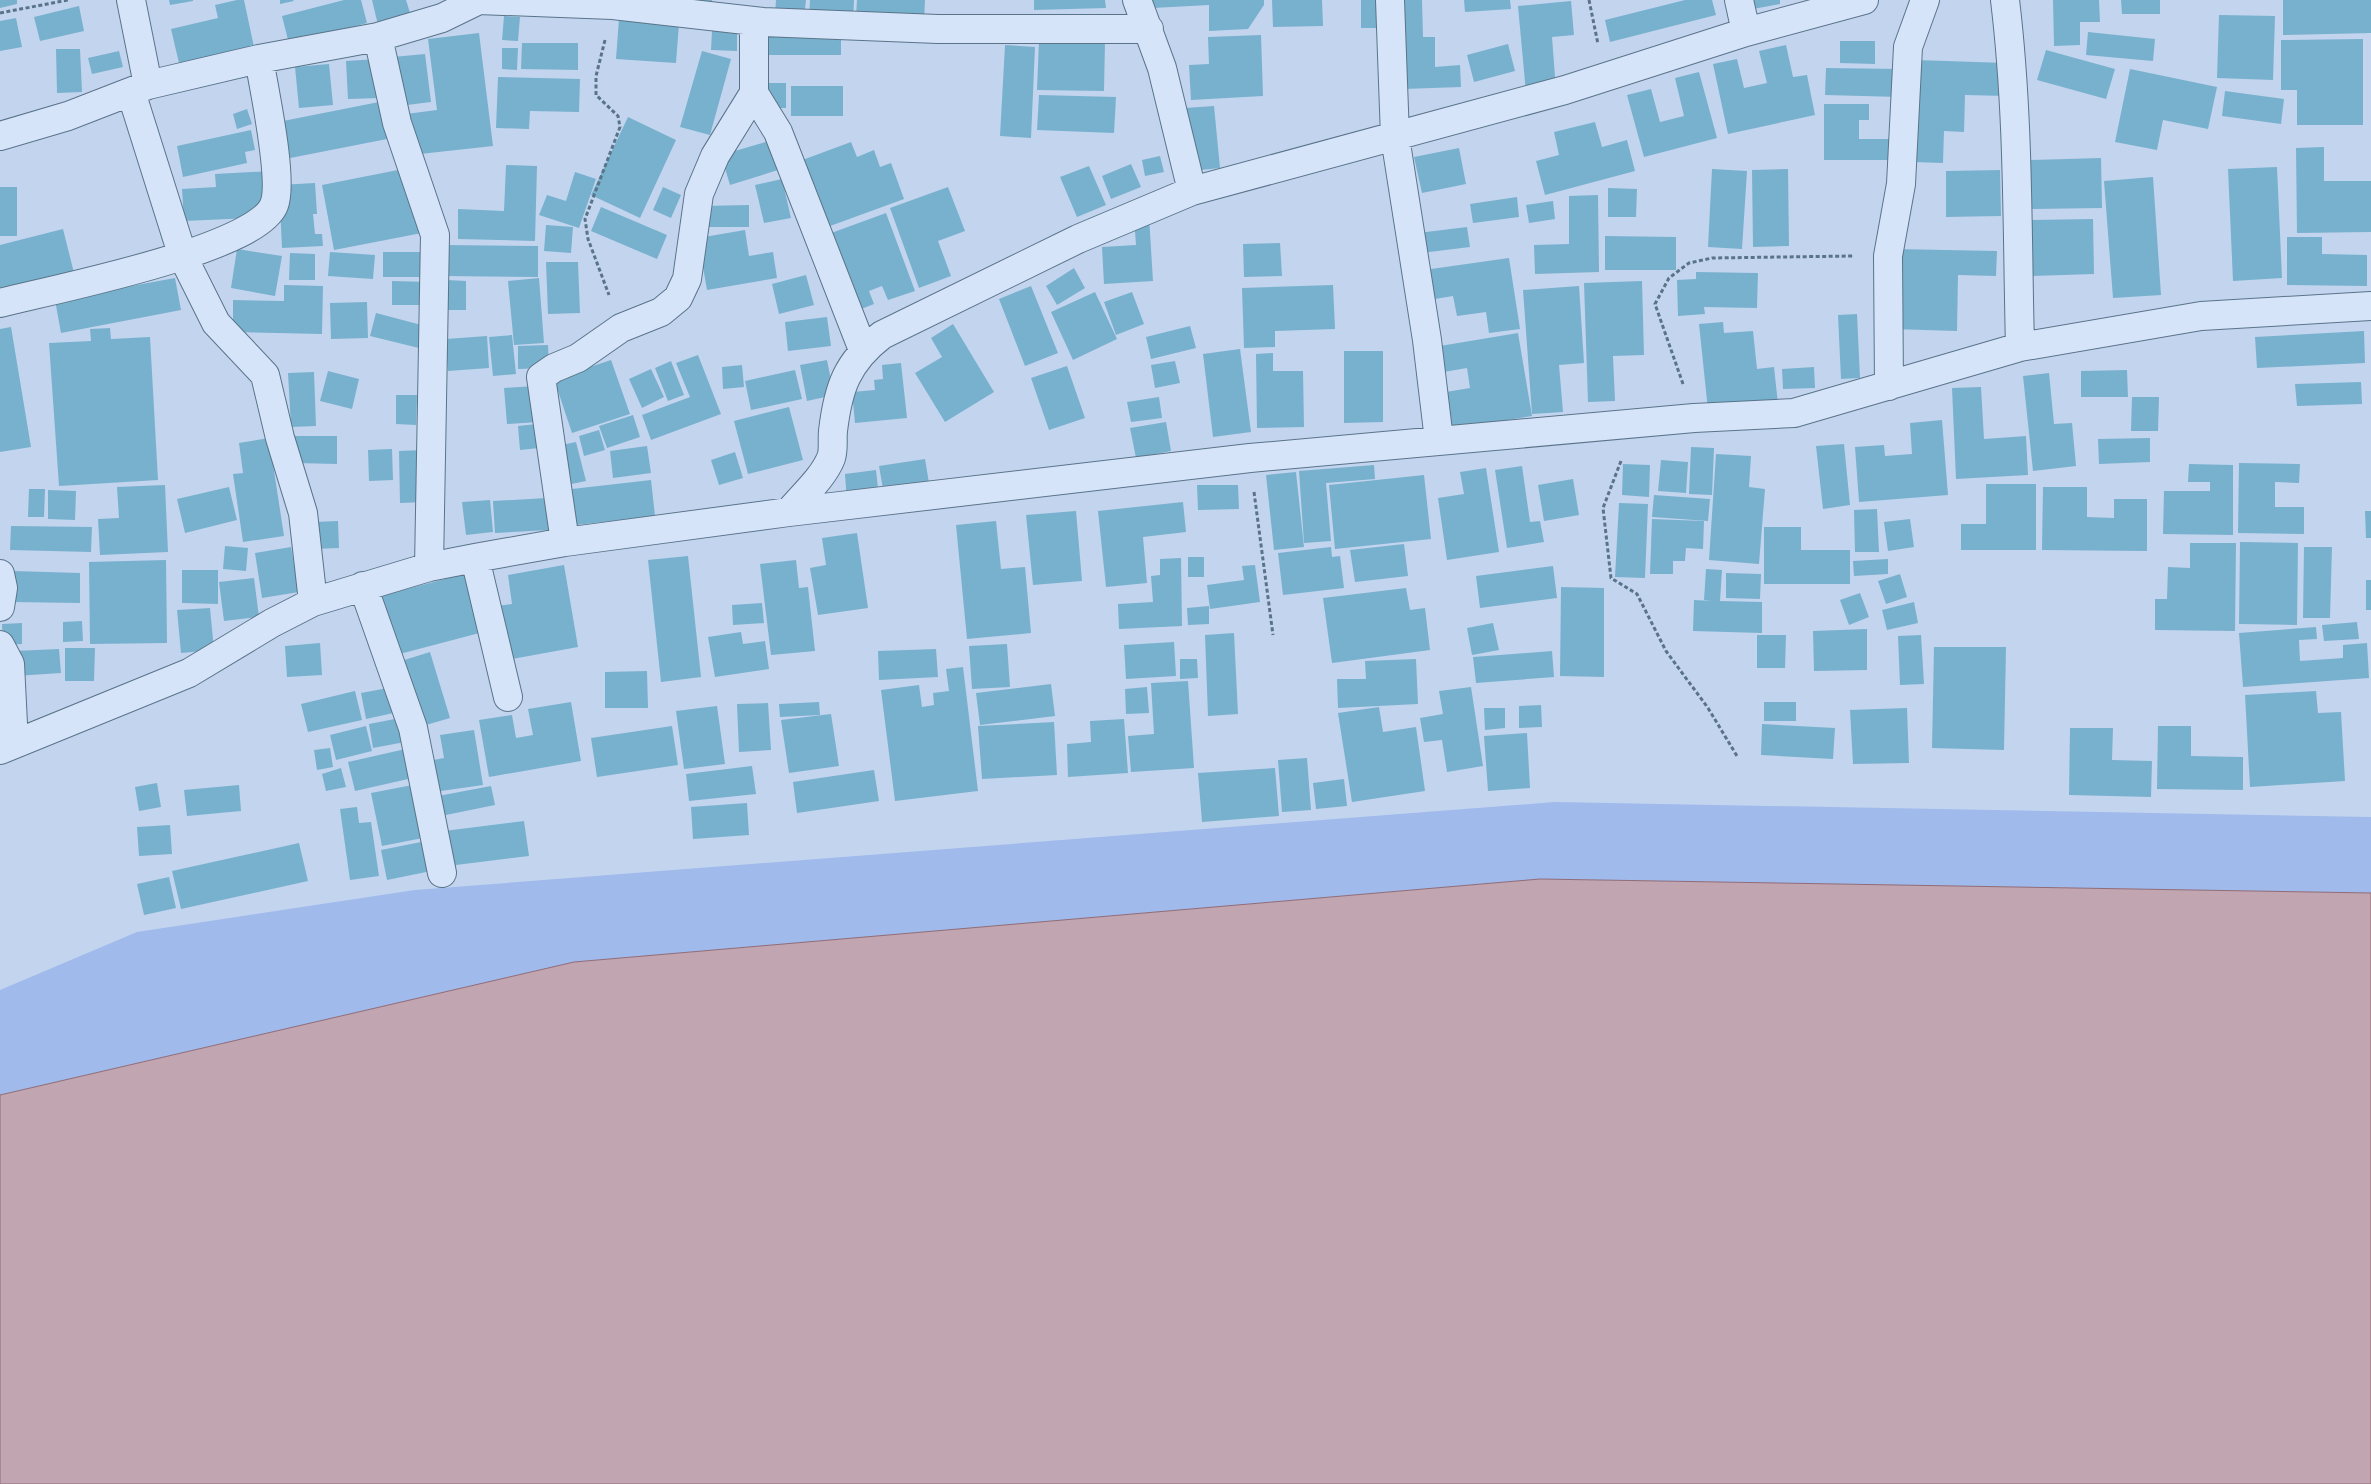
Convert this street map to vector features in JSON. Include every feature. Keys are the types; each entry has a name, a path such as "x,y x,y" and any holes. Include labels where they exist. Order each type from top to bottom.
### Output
{"street":[{"path":"131,0 140,89 183,257 216,323 265,375 280,438 303,513 313,602"},
{"path":"0,136 68,116 140,89 260,59 378,37 442,18 478,0 613,5 761,14 938,29 1149,28"},
{"path":"1137,0 1149,28 1162,68 1192,191"},
{"path":"1390,0 1395,137 1427,340 1439,440"},
{"path":"1739,0 1746,32"},
{"path":"789,512 819,478 832,456 837,408 844,379 863,350 882,335 1078,239 1192,191 1604,79 1746,32 1864,0"},
{"path":"1889,386 1888,256 1901,184 1908,47 1925,0"},
{"path":"2005,0 2012,53 2020,347"},
{"path":"565,542 541,377 554,368 578,358 621,328 661,312 678,298 687,279 699,194 715,156 754,94 761,14"},
{"path":"378,37 397,123 436,235 429,567"},
{"path":"0,303 183,257 254,227 274,206 277,177 260,59"},
{"path":"754,94 778,132 863,350"},
{"path":"0,645 10,664 7,747 189,673 272,623 313,602 429,567 474,558 565,542 789,512 1250,458 1694,418 1794,413 2020,347 2201,316 2371,306"},
{"path":"474,558 508,697"},
{"path":"0,574 3,588 0,607"},
{"path":"363,586 412,728 442,873"}],"path":[{"path":"0,13 68,0"},
{"path":"1589,0 1604,79"},
{"path":"613,5 596,76 596,96 618,116 620,127 585,219 588,239 621,328"},
{"path":"1694,418 1655,304 1669,278 1689,263 1712,258 1888,256"},
{"path":"1634,424 1603,508 1611,578 1637,594 1666,651 1708,708 1737,756"},
{"path":"1250,458 1273,635"}],"sand":[{"path":"1555,802 2371,817 2371,893 1540,879 574,962 0,1095 0,990 137,932 415,890"}],"shaded area":[{"path":"1540,879 2371,893 2371,1484 0,1484 0,1095 574,962"}],"building":[{"path":"0,0 17,0 17,4 0,8"},
{"path":"169,0 193,0 193,1 170,5"},
{"path":"244,0 254,47 179,63 171,29 218,18 215,5"},
{"path":"280,0 293,0 294,1 280,4"},
{"path":"344,0 361,0 367,23 289,44 282,16"},
{"path":"372,0 406,0 411,16 378,25"},
{"path":"678,0 712,0 712,2"},
{"path":"776,0 806,0 804,18 775,14"},
{"path":"810,0 854,0 853,23 809,20"},
{"path":"857,0 925,0 924,22 856,16"},
{"path":"1034,0 1105,0 1106,8 1034,10"},
{"path":"1153,0 1264,0 1264,5 1248,29 1209,31 1209,5 1153,8"},
{"path":"1272,0 1322,0 1323,26 1273,27"},
{"path":"1361,0 1382,0 1383,28 1361,28"},
{"path":"1401,0 1422,0 1423,37 1435,37 1435,67 1460,65 1461,87 1404,89"},
{"path":"1464,0 1510,0 1511,9 1465,12"},
{"path":"1685,0 1712,0 1716,15 1610,42 1605,20"},
{"path":"1751,0 1780,0 1780,4 1753,9"},
{"path":"2053,0 2099,0 2100,22 2080,22 2080,45 2054,46"},
{"path":"2121,0 2160,0 2160,14 2122,14"},
{"path":"2283,0 2371,0 2371,33 2283,35"},
{"path":"1571,1 1574,35 1552,37 1556,90 1526,93 1518,6"},
{"path":"79,6 84,31 40,41 34,17"},
{"path":"2219,15 2275,16 2273,80 2217,78"},
{"path":"504,16 520,17 518,41 502,40"},
{"path":"16,18 22,47 0,51 0,21"},
{"path":"619,18 679,24 676,63 616,59"},
{"path":"712,31 737,31 737,51 711,50"},
{"path":"2088,32 2155,39 2153,61 2086,55"},
{"path":"479,33 493,146 411,155 406,114 437,110 428,39"},
{"path":"762,33 841,33 841,55 762,55"},
{"path":"1261,35 1263,96 1191,100 1189,65 1209,64 1208,37"},
{"path":"2363,39 2363,125 2297,125 2297,90 2281,90 2281,40"},
{"path":"1039,40 1105,41 1104,91 1037,90"},
{"path":"1840,41 1875,41 1875,64 1840,63"},
{"path":"522,43 578,43 578,70 521,69"},
{"path":"1508,44 1515,71 1474,82 1467,55"},
{"path":"1005,45 1035,47 1031,138 1000,136"},
{"path":"1786,45 1793,77 1807,75 1815,115 1728,134 1713,64 1737,59 1744,88 1767,83 1759,51"},
{"path":"502,48 518,48 517,70 502,69"},
{"path":"56,49 80,49 82,92 57,93"},
{"path":"2046,50 2115,69 2106,99 2037,80"},
{"path":"119,51 123,67 92,74 88,58"},
{"path":"702,51 731,59 710,135 680,127"},
{"path":"425,54 431,102 399,106 393,57"},
{"path":"378,59 380,98 348,99 346,61"},
{"path":"1916,60 2006,63 2006,96 1965,95 1964,132 1944,131 1943,163 1913,162"},
{"path":"329,64 333,105 299,108 295,67"},
{"path":"1826,68 1900,69 1900,97 1825,95"},
{"path":"2130,69 2217,87 2208,129 2163,120 2157,150 2115,142"},
{"path":"1699,72 1717,138 1644,157 1627,95 1651,89 1660,122 1684,116 1675,78"},
{"path":"498,77 580,79 579,112 530,111 529,129 496,128"},
{"path":"766,83 786,83 786,108 766,108"},
{"path":"791,86 843,86 843,116 791,116"},
{"path":"2225,91 2284,99 2281,124 2222,116"},
{"path":"1039,95 1116,97 1114,133 1037,130"},
{"path":"379,102 387,139 280,160 273,123"},
{"path":"1824,104 1869,104 1869,120 1859,120 1859,139 1890,139 1890,160 1824,160"},
{"path":"1214,106 1220,168 1191,171 1185,108"},
{"path":"247,109 252,124 237,129 233,114"},
{"path":"628,117 676,140 640,218 591,195"},
{"path":"1595,122 1602,147 1627,140 1635,171 1545,195 1536,161 1559,155 1554,132"},
{"path":"251,130 255,150 245,152 247,163 183,177 177,146"},
{"path":"769,141 778,170 730,185 721,155"},
{"path":"851,142 857,157 874,150 880,167 891,163 904,199 822,229 797,162"},
{"path":"2324,147 2324,181 2371,181 2371,232 2297,233 2296,148"},
{"path":"1459,148 1466,184 1422,193 1414,157"},
{"path":"1160,156 1164,172 1145,176 1142,160"},
{"path":"2101,158 2102,208 2030,209 2029,160"},
{"path":"1131,164 1141,187 1111,199 1102,176"},
{"path":"506,165 537,166 535,241 458,239 458,209 504,211"},
{"path":"1089,166 1106,205 1077,217 1060,177"},
{"path":"413,167 427,232 334,250 322,185"},
{"path":"2277,167 2282,278 2233,281 2228,169"},
{"path":"1712,169 1747,171 1742,249 1708,247"},
{"path":"1788,169 1789,246 1753,247 1752,170"},
{"path":"2000,170 2001,216 1946,217 1946,171"},
{"path":"271,171 273,217 184,221 182,189 216,187 215,174"},
{"path":"575,172 596,179 579,228 539,215 547,195 566,201"},
{"path":"2153,177 2161,295 2113,298 2104,181"},
{"path":"782,179 791,218 764,223 755,185"},
{"path":"315,183 317,214 313,214 315,234 322,234 323,246 282,248 279,185"},
{"path":"0,187 17,187 17,236 0,236"},
{"path":"663,187 681,195 671,218 653,210"},
{"path":"948,187 965,231 938,241 951,276 919,288 890,208"},
{"path":"1608,188 1637,189 1636,217 1608,217"},
{"path":"1598,195 1599,272 1535,274 1534,245 1569,244 1569,196"},
{"path":"1517,197 1519,217 1473,223 1470,204"},
{"path":"1553,201 1555,219 1529,223 1526,205"},
{"path":"749,205 749,227 703,227 702,206"},
{"path":"601,207 667,235 657,259 591,231"},
{"path":"886,213 915,291 888,300 882,286 869,291 874,304 851,313 823,236"},
{"path":"1149,216 1153,281 1104,284 1102,247 1136,245 1134,217"},
{"path":"2093,219 2094,274 2029,276 2028,220"},
{"path":"546,225 573,227 571,253 544,251"},
{"path":"1467,227 1470,247 1421,253 1418,233"},
{"path":"63,229 74,273 0,292 0,245"},
{"path":"745,230 749,256 773,252 777,278 707,290 698,238"},
{"path":"1605,236 1676,237 1676,270 1605,270"},
{"path":"2287,237 2322,237 2322,254 2367,255 2367,286 2287,285"},
{"path":"1280,243 1282,276 1244,277 1243,244"},
{"path":"444,245 538,246 538,277 444,276"},
{"path":"237,249 282,256 275,296 231,288"},
{"path":"1894,249 1997,251 1996,276 1958,275 1957,331 1892,329"},
{"path":"330,252 375,255 373,279 328,276"},
{"path":"383,252 430,252 430,277 383,277"},
{"path":"290,253 315,254 315,280 289,280"},
{"path":"1509,258 1520,329 1489,333 1486,312 1457,316 1453,296 1429,300 1424,270"},
{"path":"546,262 578,262 580,313 548,314"},
{"path":"1074,268 1085,288 1057,305 1046,286"},
{"path":"1696,272 1758,273 1757,308 1704,307 1705,314 1678,316 1677,280 1696,279"},
{"path":"806,275 814,305 779,314 772,284"},
{"path":"175,278 181,310 61,333 55,300"},
{"path":"539,278 544,343 514,345 508,281"},
{"path":"446,280 466,281 466,310 446,310"},
{"path":"392,281 429,282 429,305 392,305"},
{"path":"1642,281 1644,355 1613,356 1615,401 1588,402 1584,283"},
{"path":"284,285 323,286 322,334 233,332 233,300 284,301"},
{"path":"1333,285 1335,329 1275,331 1275,347 1244,348 1242,288"},
{"path":"1031,286 1058,353 1025,366 999,299"},
{"path":"1579,286 1584,363 1559,365 1563,412 1532,414 1523,290"},
{"path":"1095,292 1117,339 1073,360 1051,312"},
{"path":"1132,292 1144,324 1116,335 1104,302"},
{"path":"367,302 368,338 331,339 330,303"},
{"path":"376,313 429,327 423,349 370,336"},
{"path":"1857,314 1860,378 1841,379 1838,315"},
{"path":"827,317 831,346 788,351 785,322"},
{"path":"1723,322 1724,333 1753,331 1757,369 1774,367 1778,404 1708,410 1699,324"},
{"path":"953,324 994,392 945,422 915,373 942,357 931,338"},
{"path":"1190,326 1196,348 1151,359 1146,337"},
{"path":"11,327 31,447 0,452 0,329"},
{"path":"110,328 111,339 150,337 158,480 59,486 49,343 91,341 90,329"},
{"path":"2364,331 2365,363 2257,368 2255,337"},
{"path":"1518,333 1532,416 1446,430 1440,393 1470,388 1467,368 1438,373 1434,347"},
{"path":"512,335 516,374 493,376 489,337"},
{"path":"487,336 489,368 448,371 446,339"},
{"path":"548,345 549,368 518,369 518,346"},
{"path":"1240,349 1251,432 1213,437 1203,354"},
{"path":"1344,351 1383,351 1383,422 1344,423"},
{"path":"1273,353 1273,371 1303,371 1304,427 1257,428 1256,354"},
{"path":"698,355 721,414 651,440 642,415 690,397 676,363"},
{"path":"611,360 630,414 572,433 554,379"},
{"path":"827,360 834,395 807,401 800,365"},
{"path":"671,361 684,395 668,401 655,368"},
{"path":"1175,361 1180,383 1155,388 1151,365"},
{"path":"901,363 907,418 855,423 852,392 875,390 874,380 883,379 882,365"},
{"path":"742,365 744,387 723,389 722,367"},
{"path":"1067,366 1085,418 1049,430 1031,378"},
{"path":"1814,367 1815,388 1783,389 1782,369"},
{"path":"651,369 664,397 642,408 629,379"},
{"path":"795,370 802,399 751,410 745,381"},
{"path":"2127,370 2128,397 2081,397 2081,371"},
{"path":"328,371 359,379 352,409 320,401"},
{"path":"314,372 316,426 291,427 288,373"},
{"path":"2049,373 2054,424 2072,423 2076,466 2033,471 2023,376"},
{"path":"2361,382 2362,404 2297,406 2295,384"},
{"path":"535,386 538,422 507,424 504,388"},
{"path":"1981,387 1984,439 2026,436 2028,475 1956,479 1952,388"},
{"path":"396,395 417,395 416,425 396,424"},
{"path":"1159,397 1162,418 1131,422 1127,402"},
{"path":"2132,397 2159,397 2158,431 2131,431"},
{"path":"789,407 803,460 748,474 734,421"},
{"path":"633,415 640,437 607,448 599,426"},
{"path":"1942,420 1948,495 1859,502 1855,447 1884,445 1885,456 1912,454 1910,423"},
{"path":"1166,422 1171,451 1136,458 1130,428"},
{"path":"537,424 539,448 520,450 518,426"},
{"path":"599,430 605,450 584,456 579,436"},
{"path":"295,436 337,436 337,464 295,463"},
{"path":"269,438 284,536 243,542 233,474 243,473 239,443"},
{"path":"2150,438 2150,462 2099,464 2098,439"},
{"path":"576,442 586,481 562,486 552,447"},
{"path":"1844,444 1850,505 1823,509 1816,446"},
{"path":"647,446 651,473 613,478 610,451"},
{"path":"1691,447 1714,448 1712,495 1689,494"},
{"path":"392,449 393,480 369,481 368,450"},
{"path":"425,450 426,502 400,503 399,451"},
{"path":"735,452 743,478 719,485 711,460"},
{"path":"1716,454 1751,456 1749,487 1765,489 1759,564 1709,560"},
{"path":"925,459 930,489 884,495 879,466"},
{"path":"1661,460 1688,462 1686,493 1658,491"},
{"path":"2239,463 2300,464 2299,483 2275,482 2275,507 2304,507 2304,534 2238,533"},
{"path":"1623,464 1650,465 1649,497 1622,495"},
{"path":"2189,464 2233,465 2233,535 2163,534 2164,491 2210,491 2210,482 2188,482"},
{"path":"1374,465 1375,479 1326,483 1331,541 1304,543 1299,471"},
{"path":"1522,466 1530,522 1540,521 1544,542 1507,548 1495,470"},
{"path":"1486,468 1499,552 1447,560 1438,498 1464,494 1460,472"},
{"path":"876,470 879,497 847,501 845,474"},
{"path":"1296,472 1304,547 1274,550 1266,475"},
{"path":"1424,475 1431,539 1335,549 1329,485"},
{"path":"1573,479 1579,515 1544,521 1538,485"},
{"path":"651,480 655,516 576,525 572,489"},
{"path":"1986,484 2036,484 2036,550 1961,550 1961,524 1986,524"},
{"path":"165,485 168,552 100,555 98,519 119,518 117,487"},
{"path":"1197,485 1238,485 1239,509 1198,510"},
{"path":"229,487 237,520 185,533 177,499"},
{"path":"2043,487 2087,487 2087,517 2114,518 2114,499 2147,499 2147,551 2042,550"},
{"path":"29,489 45,489 44,517 28,517"},
{"path":"48,490 76,491 75,520 48,519"},
{"path":"1654,495 1710,499 1708,521 1652,517"},
{"path":"547,498 549,530 495,533 493,501"},
{"path":"490,500 493,532 466,535 462,502"},
{"path":"1183,502 1186,532 1143,537 1147,583 1106,587 1098,511"},
{"path":"1619,503 1648,504 1645,578 1615,577"},
{"path":"1877,509 1879,552 1855,552 1854,510"},
{"path":"1076,511 1082,581 1033,585 1026,515"},
{"path":"2365,511 2371,511 2371,538 2366,538"},
{"path":"1652,519 1704,521 1703,549 1686,548 1685,561 1673,561 1673,574 1650,574"},
{"path":"1910,519 1914,547 1888,551 1884,522"},
{"path":"338,521 339,548 314,549 313,522"},
{"path":"996,521 1001,569 1025,567 1031,633 967,639 956,525"},
{"path":"11,526 92,527 91,552 10,550"},
{"path":"1764,527 1801,527 1801,550 1850,550 1850,584 1764,584"},
{"path":"857,533 868,608 818,615 810,568 826,565 822,538"},
{"path":"2240,542 2298,543 2297,625 2239,624"},
{"path":"2190,543 2236,543 2235,631 2155,630 2155,599 2167,599 2168,567 2190,568"},
{"path":"1404,544 1408,576 1355,582 1350,550"},
{"path":"225,546 248,548 246,571 223,569"},
{"path":"291,547 299,592 262,598 255,553"},
{"path":"1331,547 1332,557 1340,556 1344,588 1283,595 1278,553"},
{"path":"2304,547 2332,547 2330,618 2303,618"},
{"path":"688,556 701,677 661,682 648,560"},
{"path":"1188,557 1204,557 1204,577 1188,577"},
{"path":"1181,558 1182,626 1119,629 1118,604 1153,602 1151,576 1160,575 1160,559"},
{"path":"1888,559 1888,574 1854,576 1853,561"},
{"path":"166,560 167,643 90,644 89,562"},
{"path":"796,560 799,588 808,587 815,651 771,655 760,564"},
{"path":"564,565 578,647 506,660 497,606 512,604 508,575"},
{"path":"1255,565 1260,602 1210,609 1207,585 1244,580 1242,566"},
{"path":"1553,566 1557,598 1480,608 1476,576"},
{"path":"1706,569 1722,570 1720,601 1762,602 1762,633 1693,631 1694,600 1712,601 1704,600"},
{"path":"182,570 218,570 218,604 182,603"},
{"path":"13,571 80,573 80,603 12,602"},
{"path":"472,572 487,631 392,656 376,597"},
{"path":"1726,573 1761,574 1760,599 1726,598"},
{"path":"1900,574 1907,597 1886,604 1878,581"},
{"path":"254,578 259,617 224,621 219,582"},
{"path":"2366,580 2371,580 2371,610 2366,610"},
{"path":"1561,587 1604,588 1604,677 1560,676"},
{"path":"1406,588 1410,610 1425,608 1430,650 1332,663 1323,598"},
{"path":"1860,593 1869,617 1849,625 1840,600"},
{"path":"1914,602 1918,623 1887,630 1882,610"},
{"path":"762,603 764,623 733,625 732,605"},
{"path":"1209,606 1209,624 1188,625 1187,608"},
{"path":"210,608 214,650 181,653 177,610"},
{"path":"82,621 83,641 63,642 63,622"},
{"path":"2357,622 2359,639 2324,641 2322,625"},
{"path":"22,623 22,644 3,645 2,624"},
{"path":"1493,623 1499,650 1472,655 1467,628"},
{"path":"2316,627 2317,639 2299,640 2300,661 2343,658 2343,645 2367,643 2369,678 2243,687 2239,633"},
{"path":"1867,629 1867,670 1814,671 1813,631"},
{"path":"741,632 743,644 765,641 769,669 715,677 708,637"},
{"path":"1234,633 1238,714 1208,716 1205,635"},
{"path":"1757,635 1786,635 1785,668 1757,668"},
{"path":"1921,635 1924,684 1900,685 1898,636"},
{"path":"1174,642 1176,676 1126,679 1124,645"},
{"path":"320,643 322,675 287,677 285,646"},
{"path":"1007,644 1010,687 972,689 969,646"},
{"path":"1934,647 2006,647 2004,750 1932,748"},
{"path":"65,648 95,648 94,681 65,681"},
{"path":"59,649 61,673 15,676 14,651"},
{"path":"936,649 938,677 879,680 878,651"},
{"path":"1552,651 1554,677 1476,683 1473,657"},
{"path":"430,652 450,718 419,727 398,662"},
{"path":"1180,659 1197,659 1198,678 1180,679"},
{"path":"1416,659 1418,704 1338,708 1337,679 1366,679 1365,661"},
{"path":"963,667 978,791 895,801 881,690 919,685 922,707 934,705 933,693 949,691 946,669"},
{"path":"647,671 648,708 605,708 605,672"},
{"path":"1188,681 1194,768 1131,772 1128,736 1154,734 1151,683"},
{"path":"1051,684 1055,716 980,725 976,693"},
{"path":"393,687 398,712 366,719 361,693"},
{"path":"1147,687 1149,713 1126,714 1125,689"},
{"path":"1471,687 1483,766 1447,772 1442,740 1424,742 1420,718 1443,714 1439,691"},
{"path":"355,691 362,720 308,732 301,704"},
{"path":"2316,691 2318,713 2341,712 2345,781 2250,787 2245,695"},
{"path":"571,702 581,761 489,777 479,720 512,715 516,738 533,735 528,709"},
{"path":"819,702 820,715 780,717 779,704"},
{"path":"1764,702 1796,702 1796,721 1764,721"},
{"path":"768,703 771,750 739,752 737,704"},
{"path":"1541,705 1542,727 1519,728 1519,706"},
{"path":"717,706 725,764 684,769 676,711"},
{"path":"1379,707 1383,732 1416,727 1425,791 1352,802 1338,713"},
{"path":"1484,708 1505,708 1505,728 1485,730"},
{"path":"1907,708 1909,763 1853,764 1850,710"},
{"path":"831,714 839,766 789,773 781,720"},
{"path":"400,718 405,742 373,748 369,724"},
{"path":"1124,719 1128,773 1068,777 1067,744 1091,742 1090,721"},
{"path":"1054,722 1057,775 982,779 978,726"},
{"path":"1762,724 1835,728 1833,759 1761,755"},
{"path":"366,726 372,751 336,760 330,735"},
{"path":"672,726 678,765 597,777 591,738"},
{"path":"2158,726 2191,726 2191,756 2243,757 2243,790 2157,789"},
{"path":"2070,728 2113,728 2112,760 2152,761 2151,797 2069,795"},
{"path":"474,730 483,785 427,793 423,762 444,758 440,735"},
{"path":"1527,733 1530,788 1488,791 1484,736"},
{"path":"330,748 333,767 317,770 314,750"},
{"path":"410,748 417,777 355,791 348,762"},
{"path":"1307,758 1311,810 1282,812 1278,760"},
{"path":"752,766 756,794 689,801 686,774"},
{"path":"341,768 346,787 326,791 322,774"},
{"path":"1275,768 1279,816 1202,822 1198,773"},
{"path":"874,770 879,801 797,813 793,782"},
{"path":"1344,779 1347,806 1316,809 1313,783"},
{"path":"157,783 161,807 139,811 135,787"},
{"path":"423,783 433,836 382,846 371,793"},
{"path":"239,785 241,811 187,816 184,790"},
{"path":"491,786 495,805 436,817 433,797"},
{"path":"747,803 749,835 693,839 691,807"},
{"path":"357,807 359,823 371,822 379,876 350,880 340,809"},
{"path":"524,821 529,856 448,866 444,831"},
{"path":"170,825 172,854 139,856 137,827"},
{"path":"431,840 436,870 387,880 381,850"},
{"path":"299,843 308,881 181,909 172,871"},
{"path":"169,877 176,908 144,915 137,884"}]}
